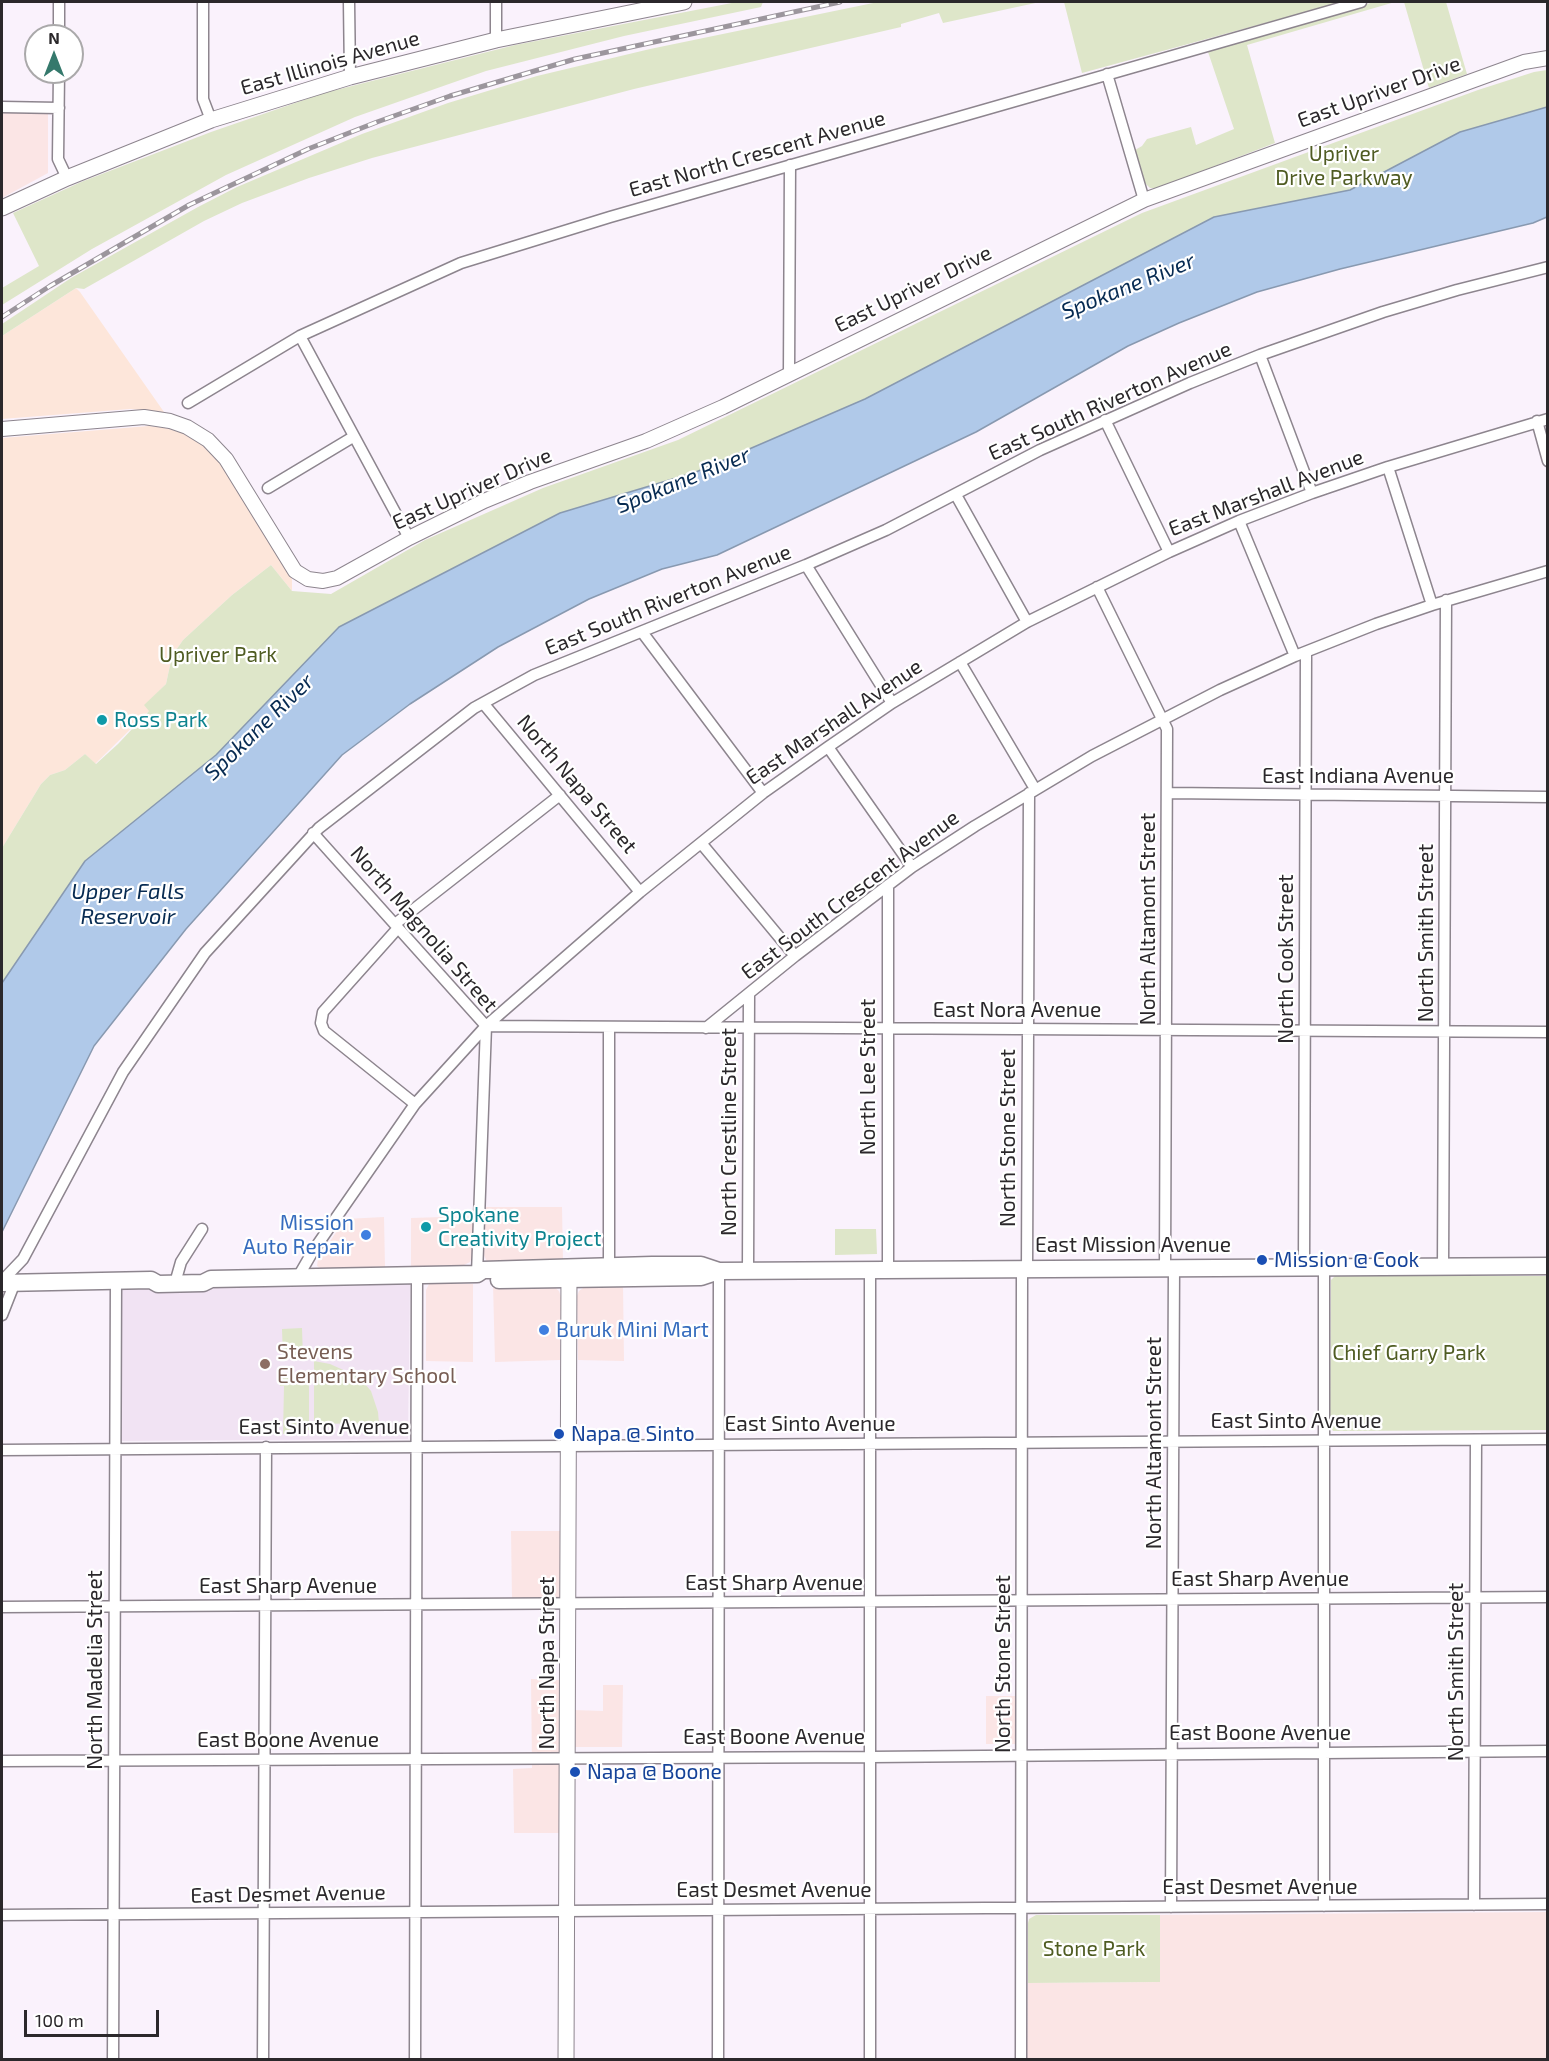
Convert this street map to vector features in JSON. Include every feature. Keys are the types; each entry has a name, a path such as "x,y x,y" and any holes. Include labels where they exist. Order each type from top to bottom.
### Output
{"main road":[{"name":"East Illinois Avenue","path":"2,208 67,178 211,120 350,77 496,40 684,2"},
{"name":"East Mission Avenue","path":"569,1273 609,1265 701,1265 719,1270 1548,1266"},
{"name":"East Mission Avenue","path":"151,1280 159,1284 170,1284 202,1283 211,1279 477,1274 484,1280 569,1273 701,1277 719,1270"},
{"name":"North Napa Street","path":"566,2060 569,1273"},
{"name":"East Mission Avenue","path":"6,1282 151,1280 158,1276 202,1275 211,1279"}],"street":[{"path":"59,2 59,24"},
{"path":"204,2 204,99 211,120"},
{"path":"349,2 350,77"},
{"path":"496,2 496,40"},
{"name":"East North Crescent Avenue","path":"188,403 300,336 461,263 610,217 1361,2"},
{"name":"East Upriver Drive","path":"2,429 144,417 170,421 188,428 213,444 226,459 295,571 308,579 324,581 337,578 454,515 508,491 656,437 723,407 1143,200 1524,62 1548,58"},
{"path":"1107,74 1143,200"},
{"path":"59,84 58,159 67,178"},
{"path":"2,107 59,108"},
{"path":"789,374 790,165"},
{"name":"East South Riverton Avenue","path":"6,1282 23,1259 123,1072 205,953 313,833 458,719 534,675 806,565 886,530 1040,450 1190,382 1260,355 1413,303 1548,267"},
{"path":"300,336 409,538"},
{"path":"1260,355 1312,493"},
{"path":"1105,420 1169,552"},
{"path":"1543,420 1548,461"},
{"name":"East Marshall Avenue","path":"298,1277 313,1251 415,1104 486,1026 640,892 763,793 828,747 892,703 1027,622 1169,552 1239,521 1312,493 1388,467 1543,420"},
{"path":"268,488 353,437"},
{"path":"1388,467 1432,605"},
{"path":"956,495 1027,622"},
{"path":"1239,521 1295,656"},
{"path":"806,565 892,703"},
{"name":"East South Crescent Avenue","path":"706,1028 795,956 912,867 1092,756 1163,718 1295,656 1446,600 1548,571"},
{"name":"North Altamont Street","path":"1097,587 1163,718 1168,739 1166,1031 1174,1440 1171,1907"},
{"name":"North Smith Street","path":"1443,1267 1446,600"},
{"path":"642,632 763,793"},
{"name":"North Cook Street","path":"1304,1267 1306,652"},
{"path":"960,662 1032,791"},
{"name":"North Napa Street","path":"483,703 640,892"},
{"path":"828,747 912,867"},
{"name":"North Stone Street","path":"1021,2060 1024,1268 1032,791"},
{"name":"East Indiana Avenue","path":"1168,794 1548,797"},
{"path":"415,1104 324,1031 321,1023 323,1012 397,926 560,795"},
{"name":"North Magnolia Street","path":"313,833 486,1026 477,1274"},
{"path":"701,843 795,956"},
{"name":"North Lee Street","path":"888,885 888,1268"},
{"name":"North Crestline Street","path":"748,994 748,1270"},
{"name":"East Nora Avenue","path":"486,1026 1548,1032"},
{"path":"609,1028 609,1265"},
{"path":"177,1276 181,1262 202,1228"},
{"path":"23,1259 27,1272 35,1282"},
{"path":"1324,1267 1324,1906"},
{"path":"870,1268 870,2060"},
{"path":"718,2060 719,1270"},
{"path":"415,2060 417,1275"},
{"name":"North Madelia Street","path":"113,2060 116,1281"},
{"path":"2,1316 6,1282"},
{"name":"East Sinto Avenue","path":"2,1450 1548,1439"},
{"name":"North Smith Street","path":"1474,1905 1476,1440"},
{"path":"263,2060 266,1447"},
{"name":"East Sharp Avenue","path":"2,1607 1548,1598"},
{"name":"East Boone Avenue","path":"2,1761 1548,1751"},
{"name":"East Desmet Avenue","path":"2,1915 1548,1904"}],"shaded area":[{"path":"2,112 48,113 48,173 2,198"},
{"path":"76,288 164,412 130,409 2,419 2,336"},
{"path":"149,426 183,433 203,446 220,463 292,579 292,591 271,565 232,595 183,640 172,656 166,684 145,705 150,710 95,764 85,754 65,770 50,775 41,784 2,848 2,438"},
{"path":"486,1207 562,1207 563,1261 487,1262 484,1255"},
{"path":"474,1216 470,1262 464,1265 411,1267 411,1218"},
{"path":"384,1217 385,1267 322,1269 317,1266 318,1259 345,1219"},
{"name":"Stevens Elementary School","path":"410,1284 408,1439 120,1441 121,1289"},
{"path":"429,1284 473,1284 473,1362 426,1361 426,1290"},
{"path":"493,1284 553,1286 559,1291 561,1297 560,1360 495,1362"},
{"path":"623,1284 624,1361 578,1360 577,1296 579,1291 587,1285"},
{"path":"511,1531 561,1531 562,1599 512,1600"},
{"path":"531,1679 561,1680 559,1833 514,1833 513,1769 532,1768"},
{"path":"603,1685 623,1685 622,1747 574,1747 573,1710 603,1711"},
{"path":"986,1696 1015,1696 1015,1744 986,1744"},
{"path":"1547,1912 1547,2059 1027,2060 1028,1983 1160,1982 1160,1915"}],"green space":[{"path":"737,2 763,2 761,7 624,36 486,71 355,117 226,175 92,249 2,305 2,288 39,266 13,213 81,182 211,132 324,93 515,45"},
{"path":"878,2 1040,2 943,23 939,13 901,24 901,27 634,89 372,158 309,178 242,203 204,221 84,289 76,288 2,336 2,324 71,278 237,187 362,134 448,103 537,76 650,49"},
{"path":"1064,2 1342,2 1082,73"},
{"path":"1374,2 1395,2 1247,45 1275,143 1158,188 1150,188 1145,183 1135,150 1147,139 1191,127 1196,145 1234,129 1207,49"},
{"path":"1404,2 1446,2 1467,74 1429,88"},
{"name":"Upriver Drive Parkway","path":"1547,70 1547,107 1460,132 1350,190 1214,217 865,399 696,472 560,513 216,755 85,861 2,983 2,848 41,784 50,775 65,770 85,754 96,764 118,744 149,711 144,705 166,684 172,656 183,640 232,595 271,565 292,591 331,594 425,540 543,488 678,440 1142,213 1478,90"},
{"path":"835,1229 876,1229 877,1254 835,1255"},
{"name":"Chief Garry Park","path":"1335,1276 1547,1276 1547,1430 1333,1431 1330,1426 1331,1280"},
{"path":"302,1328 303,1358 283,1358 282,1329"},
{"path":"314,1361 330,1364 359,1377 371,1391 379,1423 314,1424"},
{"path":"309,1375 309,1430 283,1434 284,1386 280,1386 280,1377"},
{"name":"Stone Park","path":"1036,1915 1160,1915 1160,1982 1028,1983 1028,1923 1029,1919"}],"water":[{"name":"Upper Falls Reservoir","path":"1547,107 1547,217 1533,223 1340,269 1257,292 1179,323 1128,346 976,432 717,555 662,569 589,599 498,647 410,704 342,755 186,929 94,1046 2,1232 2,983 85,861 216,755 339,627 560,513 696,472 865,399 1214,217 1350,190 1460,132"}],"railway":[{"path":"2,317 50,286 189,205 308,149 377,122 450,96 575,59 840,2"}],"place":[{"name":"Ross Park","path":"102,720"},
{"name":"Spokane Creativity Project","path":"426,1227"},
{"name":"Mission Auto Repair","path":"366,1235"},
{"name":"Mission @ Cook","path":"1262,1260"},
{"name":"Buruk Mini Mart","path":"544,1330"},
{"name":"Stevens Elementary School","path":"265,1364"},
{"name":"Napa @ Sinto","path":"559,1434"},
{"name":"Napa @ Boone","path":"575,1772"}],"water label":[{"name":"Spokane River","path":"1128,286"},
{"name":"Spokane River","path":"683,480"},
{"name":"Spokane River","path":"259,727"}],"park label":[{"name":"Upriver Park","path":"218,655"}]}
